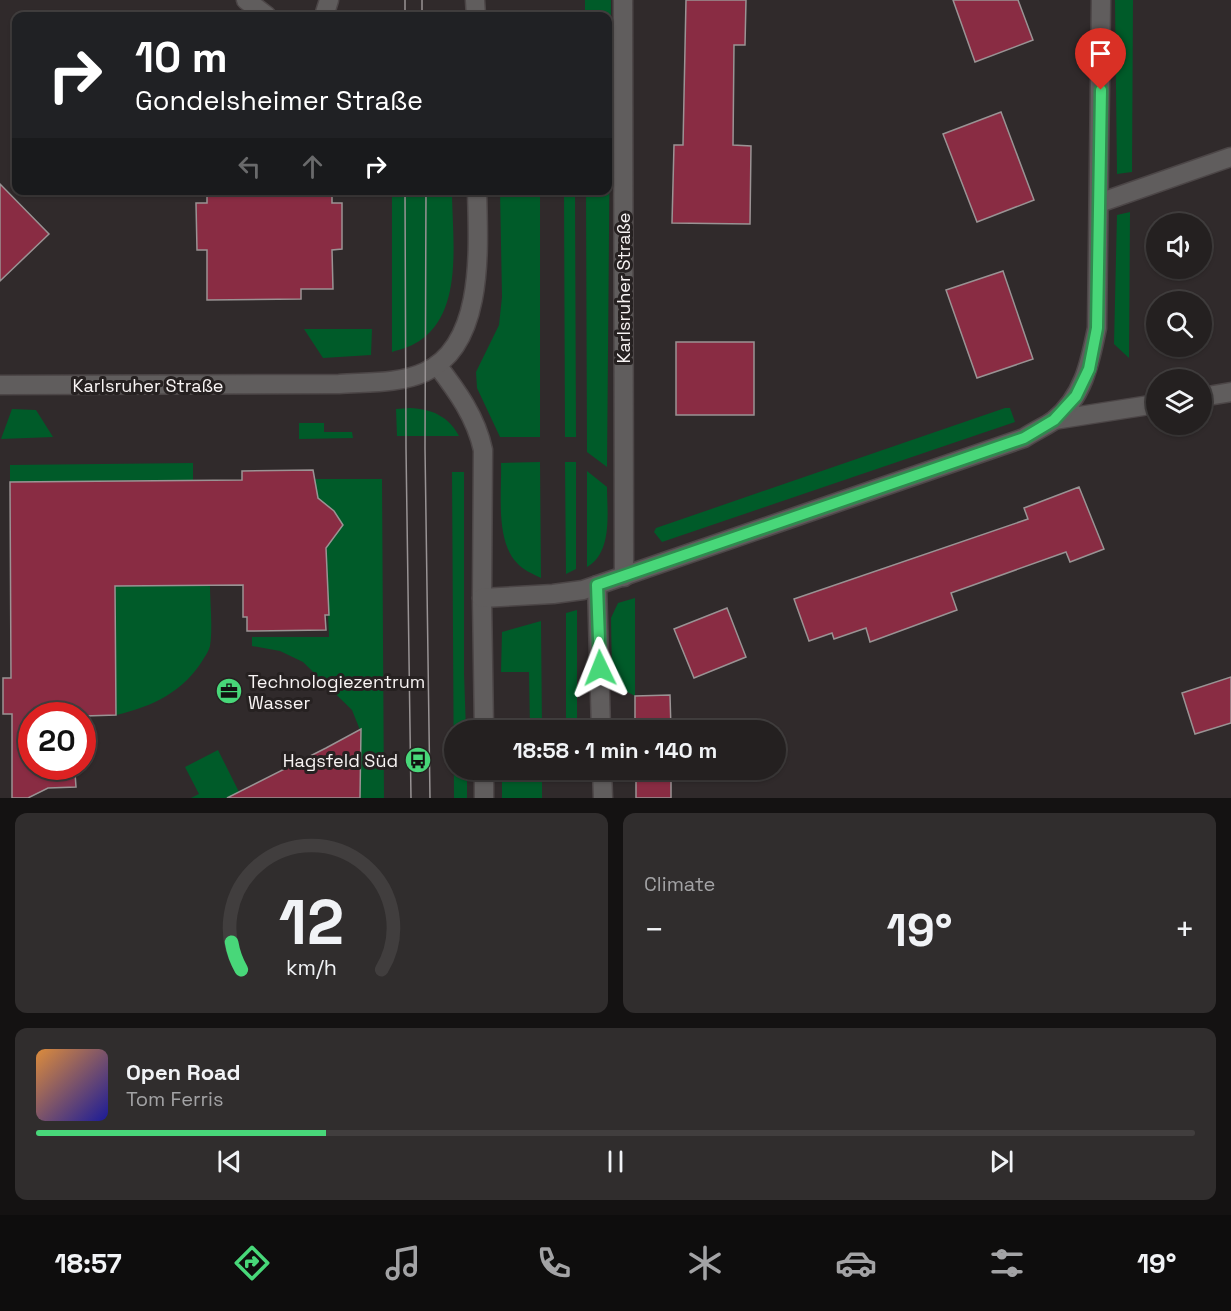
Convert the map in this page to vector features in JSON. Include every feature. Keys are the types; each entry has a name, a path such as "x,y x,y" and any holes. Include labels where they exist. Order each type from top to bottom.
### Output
{"street":[{"path":"246,0 262,12"},
{"name":"Karlsruher Straße","path":"623,0 624,577"},
{"path":"482,598 583,590 1024,438 1054,420 1076,396 1089,369 1097,328 1101,0"},
{"path":"1100,202 1231,157"},
{"name":"Karlsruher Straße","path":"0,385 361,383 406,378 425,372 437,365 453,349 468,321 477,266 477,195"},
{"path":"437,365 457,391 475,422 483,450 484,720"},
{"path":"1212,395 1231,392"},
{"path":"1054,420 1146,406"},
{"path":"597,585 601,720"},
{"path":"484,780 484,798"},
{"path":"602,780 603,798"}],"green space":[{"path":"585,0 611,0 611,12 585,12"},
{"path":"1115,0 1133,0 1132,172 1117,174"},
{"path":"392,195 452,195 453,271 444,310 435,326 422,339 392,352"},
{"path":"500,195 540,195 540,437 500,437 477,388 476,372 499,325 502,297"},
{"path":"564,195 575,195 576,437 565,437"},
{"path":"586,195 609,195 607,467 587,452"},
{"path":"1130,212 1129,358 1114,344 1117,215"},
{"path":"304,329 372,329 371,355 323,358"},
{"path":"410,408 439,415 450,423 459,436 397,436 396,409"},
{"path":"1010,408 1015,422 662,542 654,532 656,528"},
{"path":"12,409 36,410 53,437 1,439"},
{"path":"299,423 324,423 324,432 352,432 353,438 299,439"},
{"path":"540,462 541,578 522,568 510,553 505,542 501,516 501,463"},
{"path":"565,462 576,462 576,569 566,574"},
{"path":"193,463 193,480 10,482 10,465"},
{"path":"587,471 607,487 608,508 605,542 601,552 587,567"},
{"path":"452,472 464,472 466,720 454,720"},
{"path":"314,479 382,479 384,798 360,798 360,730 352,710 303,662 280,651 252,646 252,637 329,637 325,541 340,523 333,510 319,506"},
{"path":"210,585 211,640 207,654 196,670 166,696 129,712 116,715 115,586"},
{"path":"635,598 635,696 618,687 612,675 611,618 618,603"},
{"path":"577,610 577,720 566,720 566,613"},
{"path":"541,621 542,720 530,720 529,672 501,672 502,632"},
{"path":"218,750 239,792 227,798 191,798 199,794 185,767"},
{"path":"454,780 467,780 467,798 454,798"},
{"path":"502,780 542,780 542,798 502,798"}],"building":[{"path":"686,0 746,0 745,45 734,45 733,145 751,146 750,224 672,223 674,145 683,145"},
{"path":"953,0 1018,0 1033,40 975,62"},
{"path":"1001,112 1034,200 977,222 943,134"},
{"path":"0,184 49,234 0,281"},
{"path":"207,195 332,195 332,203 342,203 342,249 332,250 333,289 301,289 301,299 207,300 207,250 197,250 196,203 207,203"},
{"path":"1003,271 1033,359 977,378 946,290"},
{"path":"676,342 754,342 754,415 676,415"},
{"path":"313,470 318,498 334,511 343,525 326,548 329,615 325,615 326,630 247,631 247,617 243,617 243,585 115,586 116,715 96,716 96,702 18,702 18,780 76,780 76,787 48,788 28,798 12,798 12,714 3,714 3,678 11,678 10,482 242,480 242,471"},
{"path":"1079,487 1104,549 1070,562 1066,552 951,593 957,610 870,642 866,628 834,639 832,633 809,641 794,599 1028,519 1024,508"},
{"path":"727,608 746,657 694,678 674,629"},
{"path":"1231,677 1231,723 1195,734 1182,693"},
{"path":"670,695 671,720 635,720 635,696"},
{"path":"361,729 360,798 227,798 326,748"},
{"path":"636,780 671,780 671,798 636,798"}],"tram line":[{"path":"405,0 405,12"},
{"path":"422,0 422,12"},
{"path":"405,195 411,798"},
{"path":"426,195 425,448 430,798"}],"place":[{"name":"Technologiezentrum Wasser","path":"229,691"},
{"name":"Hagsfeld Süd","path":"418,760"}],"route":[{"path":"600,668 597,585 1024,438 1054,420 1076,396 1089,369 1097,328 1101,90"}]}
